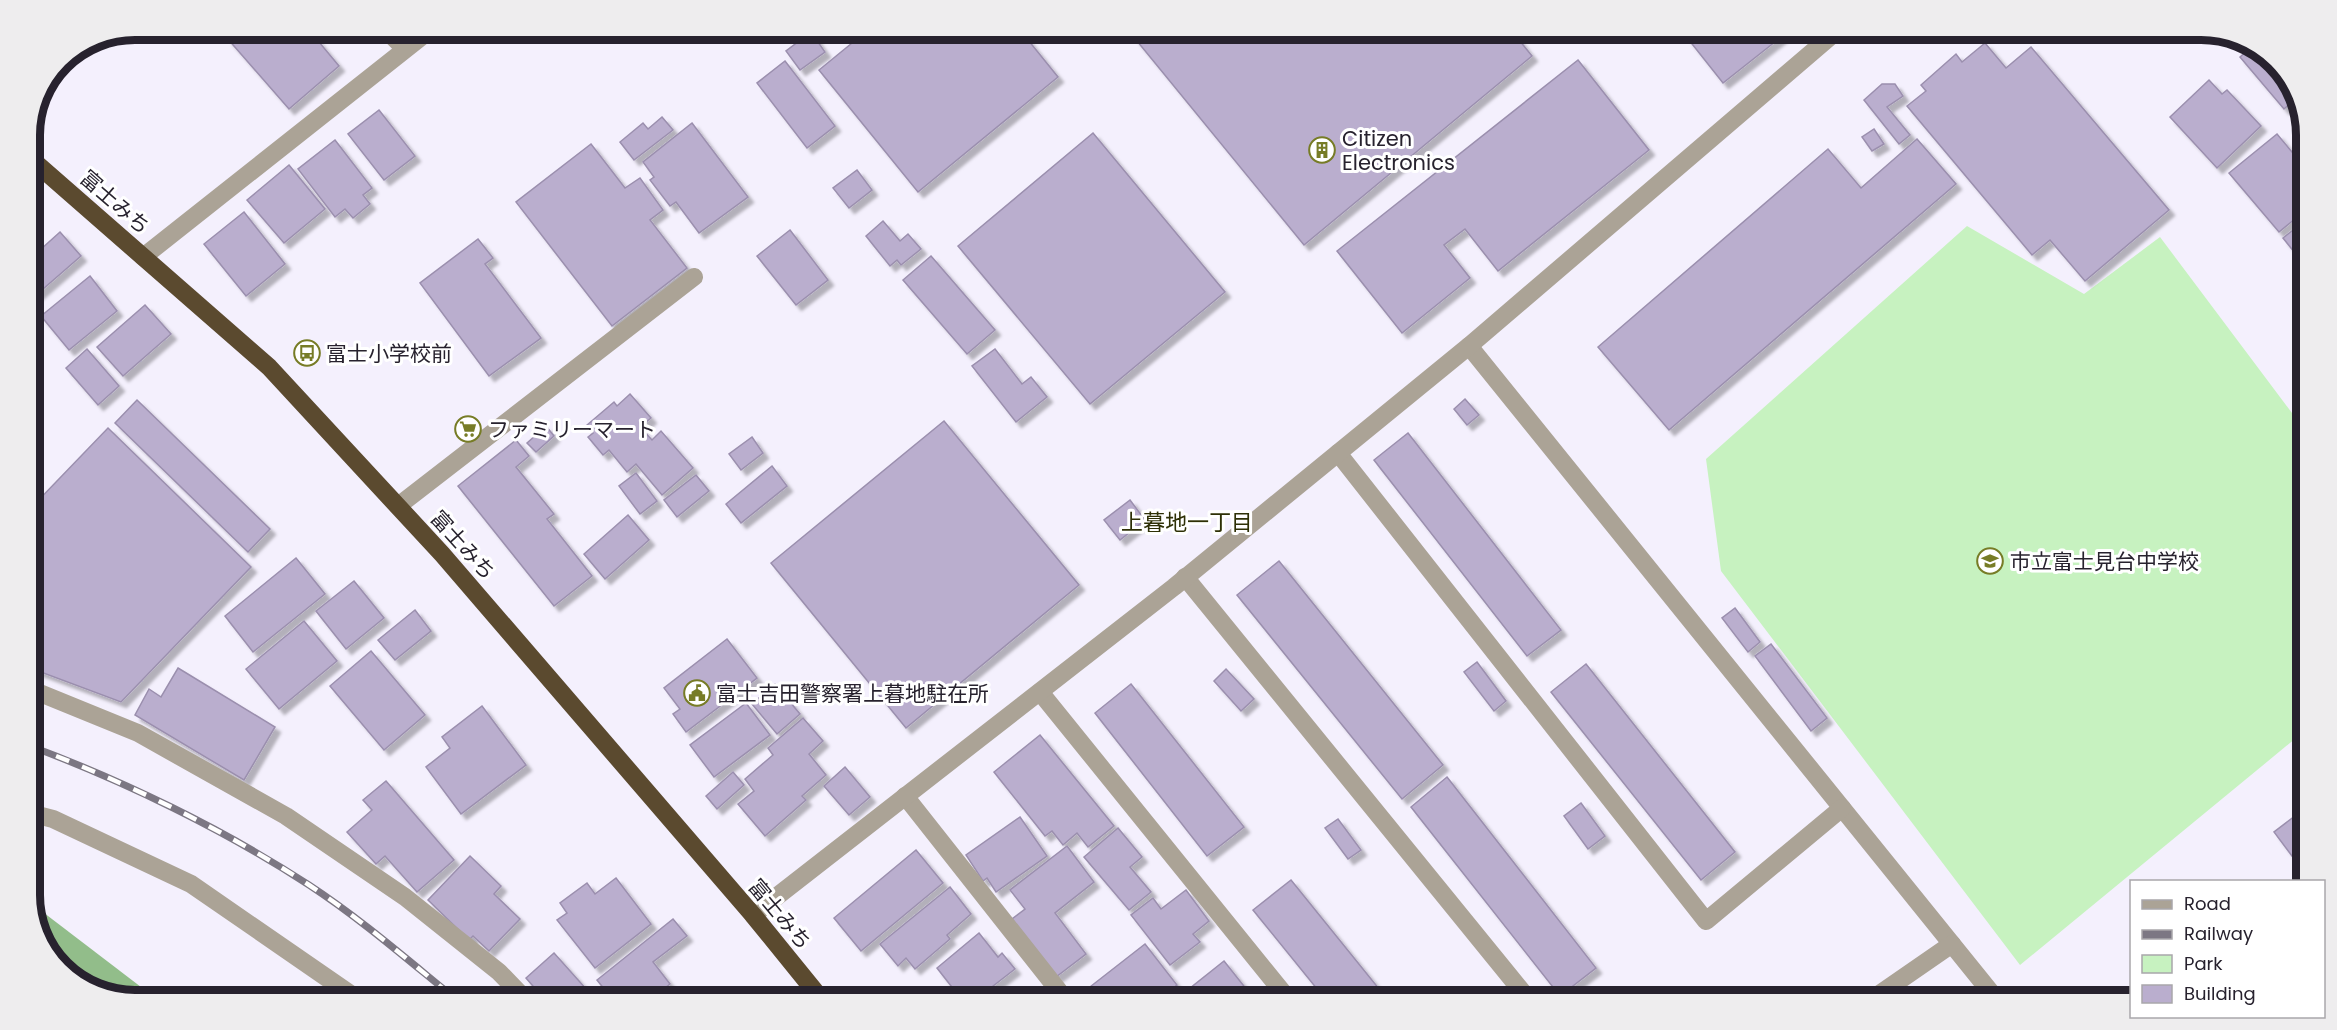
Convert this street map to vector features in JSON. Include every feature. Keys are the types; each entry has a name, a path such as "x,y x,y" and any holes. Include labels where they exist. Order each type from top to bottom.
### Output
{"highway":[{"name":"富士みち","path":"41,168 269,367 442,554 753,915 814,990"}],"street":[{"path":"396,40 404,48"},
{"path":"143,257 416,40"},
{"path":"753,915 1040,692 1338,453 1468,346 1826,40"},
{"path":"398,506 694,277"},
{"path":"1468,346 1989,990"},
{"path":"1338,453 1706,921 1842,808"},
{"path":"1185,577 1521,990"},
{"path":"1040,692 1281,990"},
{"path":"41,693 138,733 286,816 405,897 499,972 516,990"},
{"path":"905,796 1058,990"},
{"path":"41,816 53,819 191,884 345,990"},
{"path":"1885,990 1952,944"}],"green space":[{"path":"1967,226 2084,294 2160,237 2296,418 2296,738 2020,965 1721,571 1706,459"},
{"path":"42,911 145,990 117,988 99,982 73,966 50,937"}],"building":[{"path":"229,40 317,40 339,66 289,109"},
{"path":"800,40 817,40 825,52 800,70 786,51"},
{"path":"856,40 1028,40 1058,77 918,192 819,70"},
{"name":"Citizen Electronics","path":"1136,40 1519,40 1532,56 1304,245"},
{"path":"1689,40 1777,40 1723,83"},
{"path":"1985,43 2006,68 2031,47 2169,210 2085,281 2050,240 2032,255 1907,106 1926,91 1921,85 1956,54 1962,62"},
{"path":"2246,52 2269,68 2281,83 2290,103 2284,109 2240,57"},
{"path":"1578,60 1649,150 1498,271 1465,229 1444,245 1470,278 1402,333 1337,251"},
{"path":"785,61 835,126 807,148 757,83"},
{"path":"2209,80 2222,94 2227,90 2261,126 2217,168 2170,117"},
{"path":"1882,84 1895,84 1903,96 1887,107 1910,135 1899,144 1864,100"},
{"path":"379,110 415,156 384,180 348,134"},
{"path":"662,117 673,130 634,160 620,142 643,123 648,129"},
{"path":"692,123 748,197 699,233 676,202 670,206 650,180 654,177 643,162"},
{"path":"1874,129 1884,144 1872,151 1862,137"},
{"path":"1093,133 1225,292 1090,404 958,246"},
{"path":"2277,134 2296,157 2296,218 2279,232 2229,173"},
{"path":"1917,139 1956,184 1669,430 1598,347 1828,149 1861,188"},
{"path":"335,140 372,188 363,195 370,204 353,218 345,209 335,217 298,169"},
{"path":"591,144 625,188 640,178 663,210 650,220 687,268 612,326 516,202"},
{"path":"289,165 325,209 284,243 247,200"},
{"path":"857,170 872,190 849,208 833,188"},
{"path":"244,212 285,264 246,296 204,244"},
{"path":"883,221 900,241 908,234 921,249 901,265 897,260 890,266 866,236"},
{"path":"2296,228 2296,254 2283,238"},
{"path":"790,230 828,280 796,305 757,256"},
{"path":"60,232 81,256 41,291 41,249"},
{"path":"478,239 493,258 485,264 541,338 489,376 420,283"},
{"path":"931,256 995,330 967,354 903,280"},
{"path":"90,276 117,311 69,350 41,316"},
{"path":"145,305 171,334 123,376 97,347"},
{"path":"87,349 119,386 98,405 66,368"},
{"path":"995,349 1022,384 1031,377 1047,397 1016,422 972,366"},
{"path":"630,394 651,418 640,427 652,440 661,431 693,468 662,495 636,464 627,472 609,450 603,455 588,437 593,433 587,425 614,402 617,406"},
{"path":"1465,399 1479,415 1467,425 1454,409"},
{"path":"137,400 270,529 248,552 115,423"},
{"path":"944,421 1079,585 906,728 771,563"},
{"path":"546,426 554,436 536,452 527,443"},
{"path":"108,428 251,567 121,702 41,672 41,498"},
{"path":"1408,433 1561,630 1527,656 1374,460"},
{"path":"752,437 763,453 741,470 729,454"},
{"path":"516,440 529,456 516,467 554,514 547,519 592,576 554,606 458,486"},
{"path":"772,466 787,486 741,523 726,504"},
{"path":"636,473 657,501 640,514 619,486"},
{"path":"696,475 709,491 677,517 664,500"},
{"path":"1130,500 1145,520 1120,540 1104,520"},
{"path":"628,515 649,540 605,579 584,554"},
{"path":"296,558 325,594 253,652 225,616"},
{"path":"1279,561 1443,765 1402,799 1237,595"},
{"path":"354,581 384,618 346,649 316,611"},
{"path":"1735,608 1760,642 1748,652 1722,618"},
{"path":"415,610 431,631 395,660 378,640"},
{"path":"304,621 337,661 279,709 246,669"},
{"path":"727,639 757,678 686,732 673,714 680,709 664,688"},
{"path":"1771,644 1827,718 1811,731 1755,656"},
{"path":"371,651 425,715 384,750 330,686"},
{"path":"1477,662 1506,701 1494,711 1464,672"},
{"path":"1586,664 1735,852 1701,880 1551,692"},
{"path":"178,668 275,727 244,780 135,715 149,689 161,697"},
{"path":"1226,669 1254,699 1241,711 1214,681"},
{"path":"775,684 800,714 777,734 752,704"},
{"path":"1131,684 1244,827 1207,856 1095,713"},
{"path":"746,703 770,735 714,777 690,745"},
{"path":"482,706 526,765 461,814 426,767 450,748 442,737"},
{"path":"803,718 823,741 809,754 826,775 802,796 806,800 765,836 738,804 754,791 745,779 773,755 768,748"},
{"path":"1040,735 1114,826 1088,847 1077,833 1063,845 1052,831 1045,836 994,772"},
{"path":"845,767 870,797 849,815 824,786"},
{"path":"733,772 744,785 717,809 706,796"},
{"path":"1447,777 1596,968 1568,990 1555,990 1411,807"},
{"path":"386,781 454,860 417,892 385,856 376,864 347,832 372,810 363,800"},
{"path":"1581,803 1605,836 1588,849 1564,816"},
{"path":"2296,815 2296,861 2274,832"},
{"path":"1020,817 1047,856 996,892 987,878 983,881 966,855"},
{"path":"1338,819 1361,850 1348,859 1325,828"},
{"path":"1118,828 1142,857 1130,867 1151,892 1129,910 1084,857"},
{"path":"1067,846 1094,882 1055,913 1086,954 1056,977 1012,919 1025,909 1010,890"},
{"path":"916,850 943,883 861,951 834,918"},
{"path":"470,856 501,886 494,894 520,919 489,951 473,936 469,940 428,900"},
{"path":"616,878 651,924 595,968 557,920 567,913 560,903 587,883 595,894"},
{"path":"1291,880 1380,990 1318,990 1253,910"},
{"path":"950,887 971,914 947,935 950,939 915,969 906,958 898,966 880,944"},
{"path":"1186,890 1209,921 1193,934 1200,942 1170,965 1131,915 1153,898 1161,909"},
{"path":"673,919 687,936 653,962 670,984 662,990 605,990 597,980"},
{"path":"979,933 998,957 1002,953 1015,969 988,990 954,990 937,968"},
{"path":"1145,944 1177,985 1171,990 1086,990"},
{"path":"554,953 587,990 536,990 526,978"},
{"path":"1224,961 1247,990 1190,990"}],"railway":[{"path":"41,750 173,808 277,865 347,912 445,990"}],"place":[{"name":"Citizen Electronics","path":"1322,150"},
{"name":"富士小学校前","path":"307,353"},
{"name":"ファミリーマート","path":"468,429"},
{"name":"市立富士見台中学校","path":"1990,561"},
{"name":"富士吉田警察署上暮地駐在所","path":"697,693"}],"district":[{"name":"上暮地一丁目","path":"1187,522"}]}
